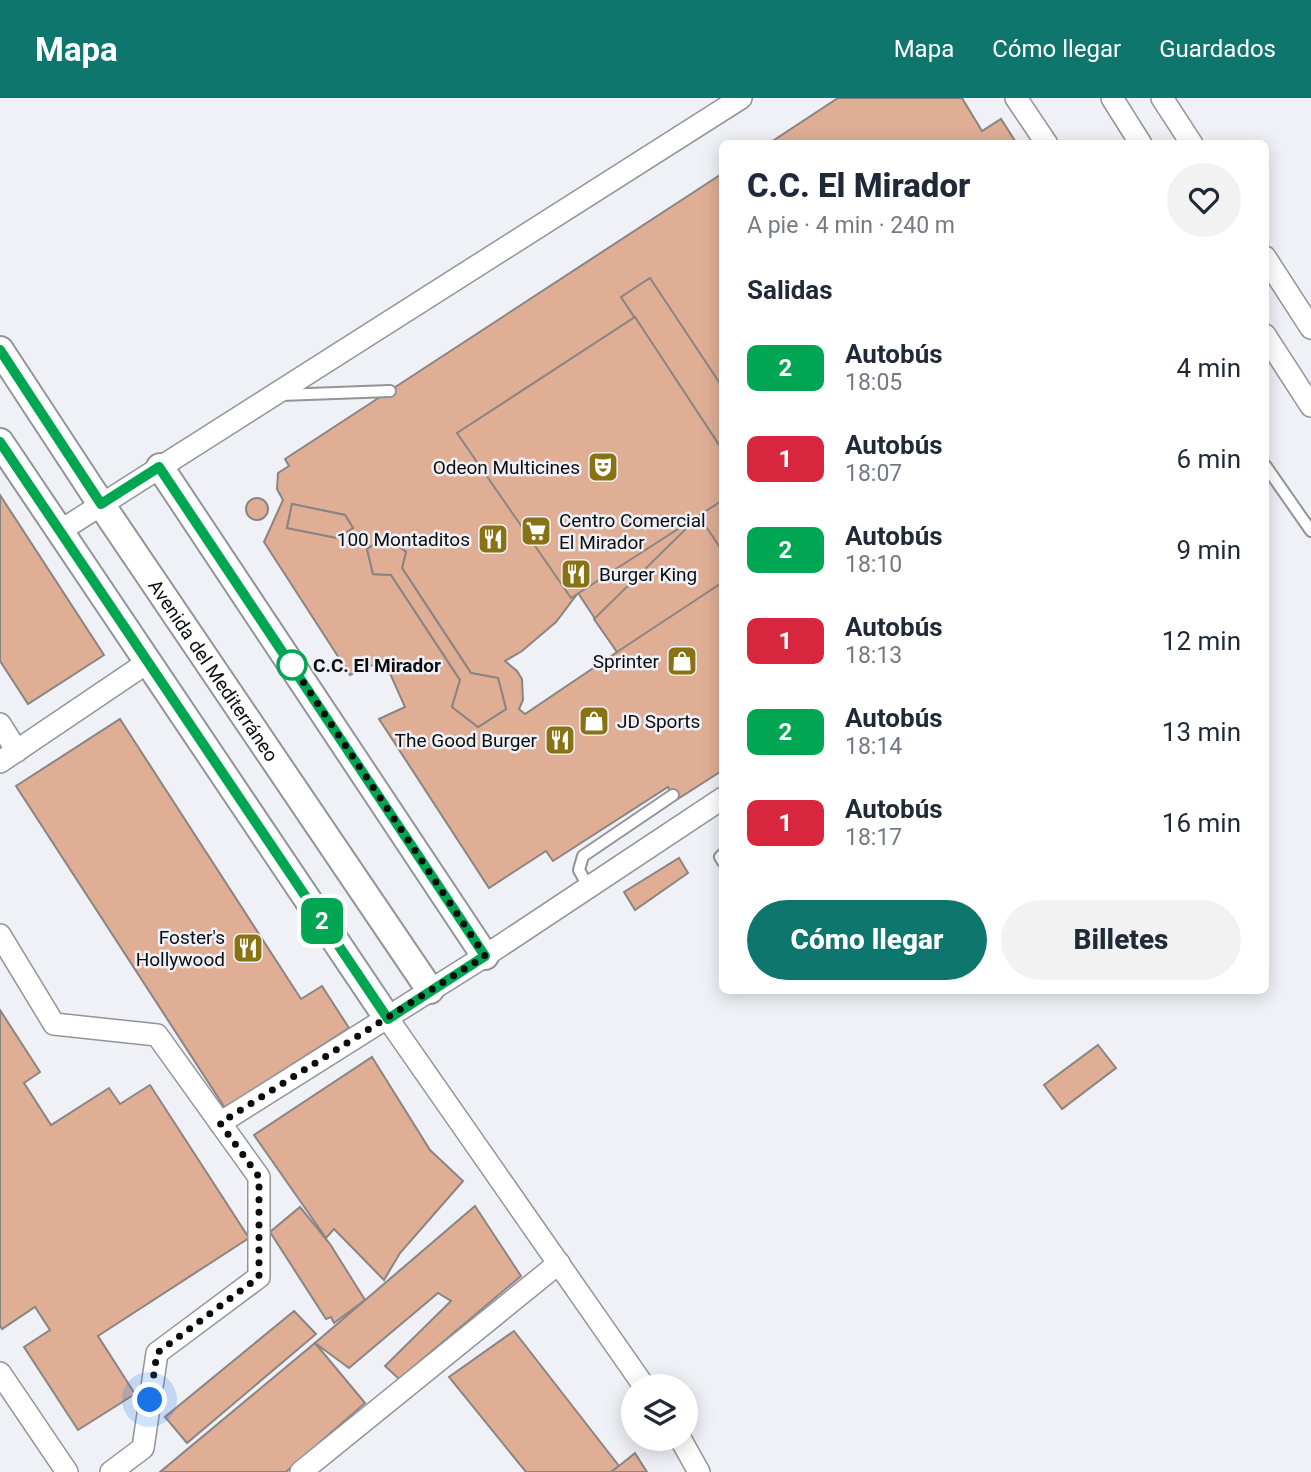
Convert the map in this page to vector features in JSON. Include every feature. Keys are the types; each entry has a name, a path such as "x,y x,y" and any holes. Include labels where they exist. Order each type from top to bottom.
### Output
{"street":[{"path":"60,531 741,98"},
{"path":"1016,98 1044,140"},
{"path":"1112,98 1139,140"},
{"path":"1162,98 1189,140"},
{"path":"1269,263 1311,328"},
{"path":"1269,341 1311,406"},
{"name":"Avenida del Mediterráneo","path":"0,350 430,990"},
{"path":"0,442 388,1019 636,1374"},
{"path":"159,467 485,956"},
{"path":"0,724 8,757 148,662"},
{"path":"220,1123 388,1019 719,801"},
{"path":"0,935 54,1024 157,1035 259,1177 259,1277 157,1353 143,1448 111,1472"},
{"path":"301,1472 559,1263"},
{"path":"0,1373 67,1472"},
{"path":"687,1451 699,1472"}],"lane":[{"path":"272,396 390,391"},
{"path":"1269,471 1311,531"},
{"path":"589,888 579,870 583,856 673,795"}],"building":[{"path":"838,98 962,98 982,131 1001,119 1014,140 774,140"},
{"name":"Centro Comercial El Mirador","path":"719,176 719,773 676,800 668,787 553,861 546,851 489,888 379,719 405,707 384,660 350,675 264,542 283,500 277,489 278,473 289,466 285,459","holes":["292,504 345,515 353,528 337,538 287,528","387,537 406,552 402,568 471,673 498,678 506,709 478,727 452,707 460,680 391,575 373,574 367,549","578,593 617,652 525,714 519,709 523,700 522,679 505,661 522,651 556,622"]},
{"path":"650,278 719,382 719,445 621,297"},
{"name":"Odeon Multicines","path":"635,317 719,445 719,503 571,598 457,433"},
{"path":"0,495 104,655 28,704 0,661"},
{"path":"257,498 265,501 268,509 265,517 257,520 249,517 246,509 249,501"},
{"path":"292,504 345,515 353,528 337,538 287,528"},
{"path":"699,516 719,546 719,585 617,652 594,619"},
{"path":"387,537 406,552 402,568 471,673 498,678 506,709 478,727 452,707 460,680 391,575 373,574 367,549"},
{"path":"120,719 301,999 322,986 349,1028 225,1108 16,786"},
{"path":"679,858 688,873 635,910 624,892"},
{"path":"0,1010 40,1072 24,1083 51,1125 109,1088 120,1104 150,1085 249,1238 98,1336 135,1394 78,1430 24,1347 50,1330 35,1307 2,1329 0,1326"},
{"path":"1098,1045 1116,1068 1062,1109 1044,1085"},
{"path":"372,1057 430,1150 463,1181 400,1253 384,1280 334,1229 326,1238 254,1135"},
{"path":"475,1206 521,1276 399,1379 385,1366 451,1301 438,1293 349,1368 315,1343"},
{"path":"300,1207 330,1244 365,1300 334,1323 331,1317 326,1319 270,1232"},
{"path":"294,1311 316,1334 187,1443 165,1417"},
{"path":"514,1331 619,1466 611,1472 526,1472 449,1377"},
{"path":"315,1343 365,1403 286,1472 160,1472"},
{"path":"635,1453 647,1472 611,1472 619,1466"}],"bus line":[{"name":"2","path":"0,350 101,504 159,467 485,956 388,1019 0,442"}],"place":[{"name":"Odeon Multicines","path":"603,467"},
{"name":"Centro Comercial El Mirador","path":"536,531"},
{"name":"100 Montaditos","path":"493,539"},
{"name":"Burger King","path":"576,574"},
{"name":"Sprinter","path":"682,661"},
{"name":"C.C. El Mirador","path":"292,665"},
{"name":"JD Sports","path":"594,721"},
{"name":"The Good Burger","path":"560,740"},
{"name":"Foster's Hollywood","path":"248,948"}],"route":[{"path":"150,1400 157,1353 259,1277 259,1177 220,1123 485,956 292,665"}]}
